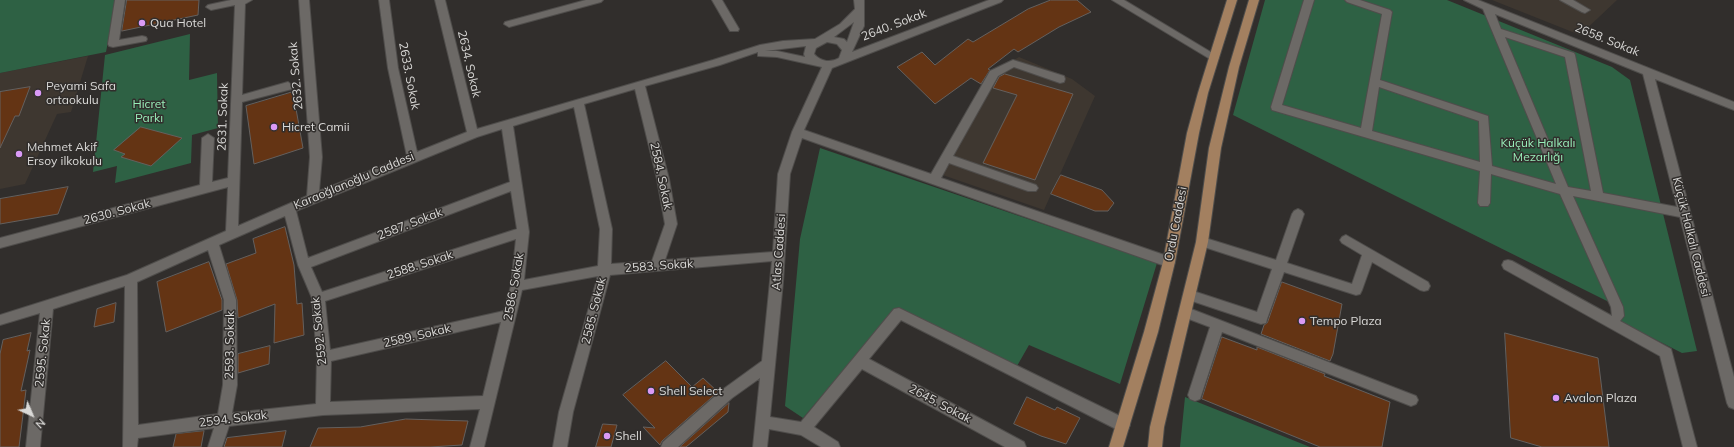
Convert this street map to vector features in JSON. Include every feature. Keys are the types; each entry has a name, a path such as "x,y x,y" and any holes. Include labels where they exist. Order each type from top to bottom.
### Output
{"main road":[{"name":"Ordu Caddesi","path":"1116,447 1151,332 1169,262 1193,133 1214,57 1232,0"},
{"path":"1155,447 1157,427 1202,242 1215,148 1234,67 1254,0"}],"street":[{"path":"120,0 113,44 142,39"},
{"name":"2632. Sokak","path":"304,0 316,157 313,198"},
{"name":"2633. Sokak","path":"384,0 393,68 413,156"},
{"name":"2634. Sokak","path":"440,0 472,134"},
{"path":"509,24 598,0"},
{"path":"716,0 734,29"},
{"name":"2640. Sokak","path":"846,53 998,0"},
{"path":"1117,0 1214,57"},
{"path":"1309,0 1276,106 1564,190 1685,213"},
{"path":"1350,0 1387,12 1366,133"},
{"name":"2658. Sokak","path":"1469,0 1734,106"},
{"path":"1565,0 1585,10"},
{"path":"211,7 244,1"},
{"name":"2631. Sokak","path":"232,234 236,100 244,1"},
{"path":"716,63 764,53 777,54 828,65 838,63 855,40 858,30 859,5"},
{"path":"814,62 809,54 811,46 852,21 859,5"},
{"path":"1487,7 1564,190 1618,307 1618,316"},
{"path":"1497,31 1570,55 1598,196"},
{"path":"716,63 760,48 827,39 840,41 846,53"},
{"name":"Karaoğlanoğlu Caddesi","path":"0,320 131,279 289,208 413,156 472,134 639,84 716,63"},
{"path":"934,180 994,74 1013,63 1060,79"},
{"name":"Atlas Caddesi","path":"760,447 764,422 779,256 784,174 798,132 828,65"},
{"name":"Küçük Halkalı Caddesi","path":"1648,71 1733,398"},
{"path":"1375,82 1484,119 1486,168 1484,203"},
{"name":"2584. Sokak","path":"639,84 663,179 671,224 656,267"},
{"path":"236,100 288,86"},
{"name":"2585. Sokak","path":"560,447 566,412 604,280 606,229 578,102"},
{"name":"2586. Sokak","path":"477,447 517,286 523,232 507,124"},
{"path":"798,132 1169,262"},
{"path":"206,188 208,138"},
{"path":"946,158 1032,188"},
{"name":"2630. Sokak","path":"0,243 233,181"},
{"name":"2587. Sokak","path":"304,264 516,184"},
{"name":"2592. Sokak","path":"289,208 304,264 318,298 324,357 323,409"},
{"path":"1190,294 1261,319 1298,214"},
{"name":"2588. Sokak","path":"318,298 523,232"},
{"path":"1346,240 1424,286"},
{"path":"1202,242 1356,290 1369,253"},
{"name":"2593. Sokak","path":"212,243 230,300 230,385 224,420 215,447"},
{"name":"2583. Sokak","path":"517,286 604,270 779,256"},
{"path":"1508,265 1666,353 1690,447"},
{"path":"130,447 131,279"},
{"name":"2595. Sokak","path":"33,447 47,306"},
{"path":"1186,312 1411,400"},
{"path":"804,429 899,313 1123,425"},
{"name":"2589. Sokak","path":"324,357 510,315"},
{"path":"1195,395 1218,324"},
{"name":"2645. Sokak","path":"860,361 1019,447"},
{"path":"668,447 727,394 769,364"},
{"name":"2594. Sokak","path":"131,432 323,409 488,402"},
{"path":"764,422 804,429 833,447"}],"shaded area":[{"path":"1492,0 1617,0 1580,35"},
{"name":"Peyami Safa ortaokulu","path":"88,56 71,112 57,114 25,184 0,189 0,73"},
{"path":"1019,57 1072,79 1095,96 1044,210 934,172 992,73"}],"green space":[{"path":"0,0 116,0 106,52 0,73"},
{"name":"Küçük Halkalı Mezarlığı","path":"1265,0 1447,0 1612,67 1630,80 1697,351 1682,353 1611,317 1613,304 1233,115"},
{"name":"Hicret Parkı","path":"190,34 189,80 217,73 218,128 192,135 191,163 115,183 117,166 93,172 105,55"},
{"path":"820,148 1157,263 1120,384 1029,345 1017,366 896,308 803,418 785,406 800,239"},
{"path":"1185,397 1310,447 1180,447"}],"building":[{"name":"Qua Hotel","path":"127,0 199,0 198,15 122,31"},
{"path":"1051,0 1077,0 1091,12 1059,27 1018,52 1014,49 988,69 990,70 981,84 971,78 935,104 897,67 922,52 935,65 968,39 973,42 1028,9"},
{"path":"1005,74 1073,94 1035,180 983,163 1017,95 993,88 999,77"},
{"path":"30,87 19,116 15,116 0,148 0,92"},
{"name":"Hicret Camii","path":"293,92 303,148 254,164 246,106"},
{"path":"141,127 182,138 151,166 121,157 125,154 114,150"},
{"path":"1061,175 1102,190 1114,203 1108,211 1095,211 1051,194"},
{"path":"68,187 58,214 0,224 0,199"},
{"path":"285,227 294,265 297,304 302,303 304,335 274,343 275,304 238,318 237,300 226,264 256,253 253,239"},
{"path":"209,262 222,300 222,310 166,332 157,282"},
{"name":"Tempo Plaza","path":"1282,282 1342,304 1333,354 1330,361 1261,334 1264,325 1267,323"},
{"path":"116,303 114,322 94,327 97,309"},
{"path":"31,333 27,351 30,350 21,391 26,390 19,447 0,447 0,354 3,340"},
{"name":"Avalon Plaza","path":"1505,333 1598,358 1609,447 1542,447 1511,438"},
{"path":"1222,337 1257,350 1257,347 1390,402 1382,447 1320,447 1202,399"},
{"path":"270,346 269,364 238,373 238,354"},
{"path":"666,361 692,387 703,378 718,392 662,441 660,445 643,427 655,428 623,395"},
{"path":"1027,397 1055,410 1057,407 1080,418 1066,444 1041,436 1014,424"},
{"path":"729,403 728,412 686,447 680,447"},
{"path":"406,419 468,421 462,445 430,447 310,447 318,428 360,427"},
{"name":"Shell","path":"603,424 617,425 611,447 596,447"},
{"path":"204,431 201,447 173,447 176,434"},
{"path":"286,431 282,447 224,447 227,438"}],"place":[{"name":"Qua Hotel","path":"142,23"},
{"name":"Peyami Safa ortaokulu","path":"38,93"},
{"name":"Hicret Camii","path":"274,127"},
{"name":"Mehmet Akif Ersoy ilkokulu","path":"19,154"},
{"name":"Tempo Plaza","path":"1302,321"},
{"name":"Shell Select","path":"651,391"},
{"name":"Avalon Plaza","path":"1556,398"},
{"name":"Shell","path":"607,436"}]}
